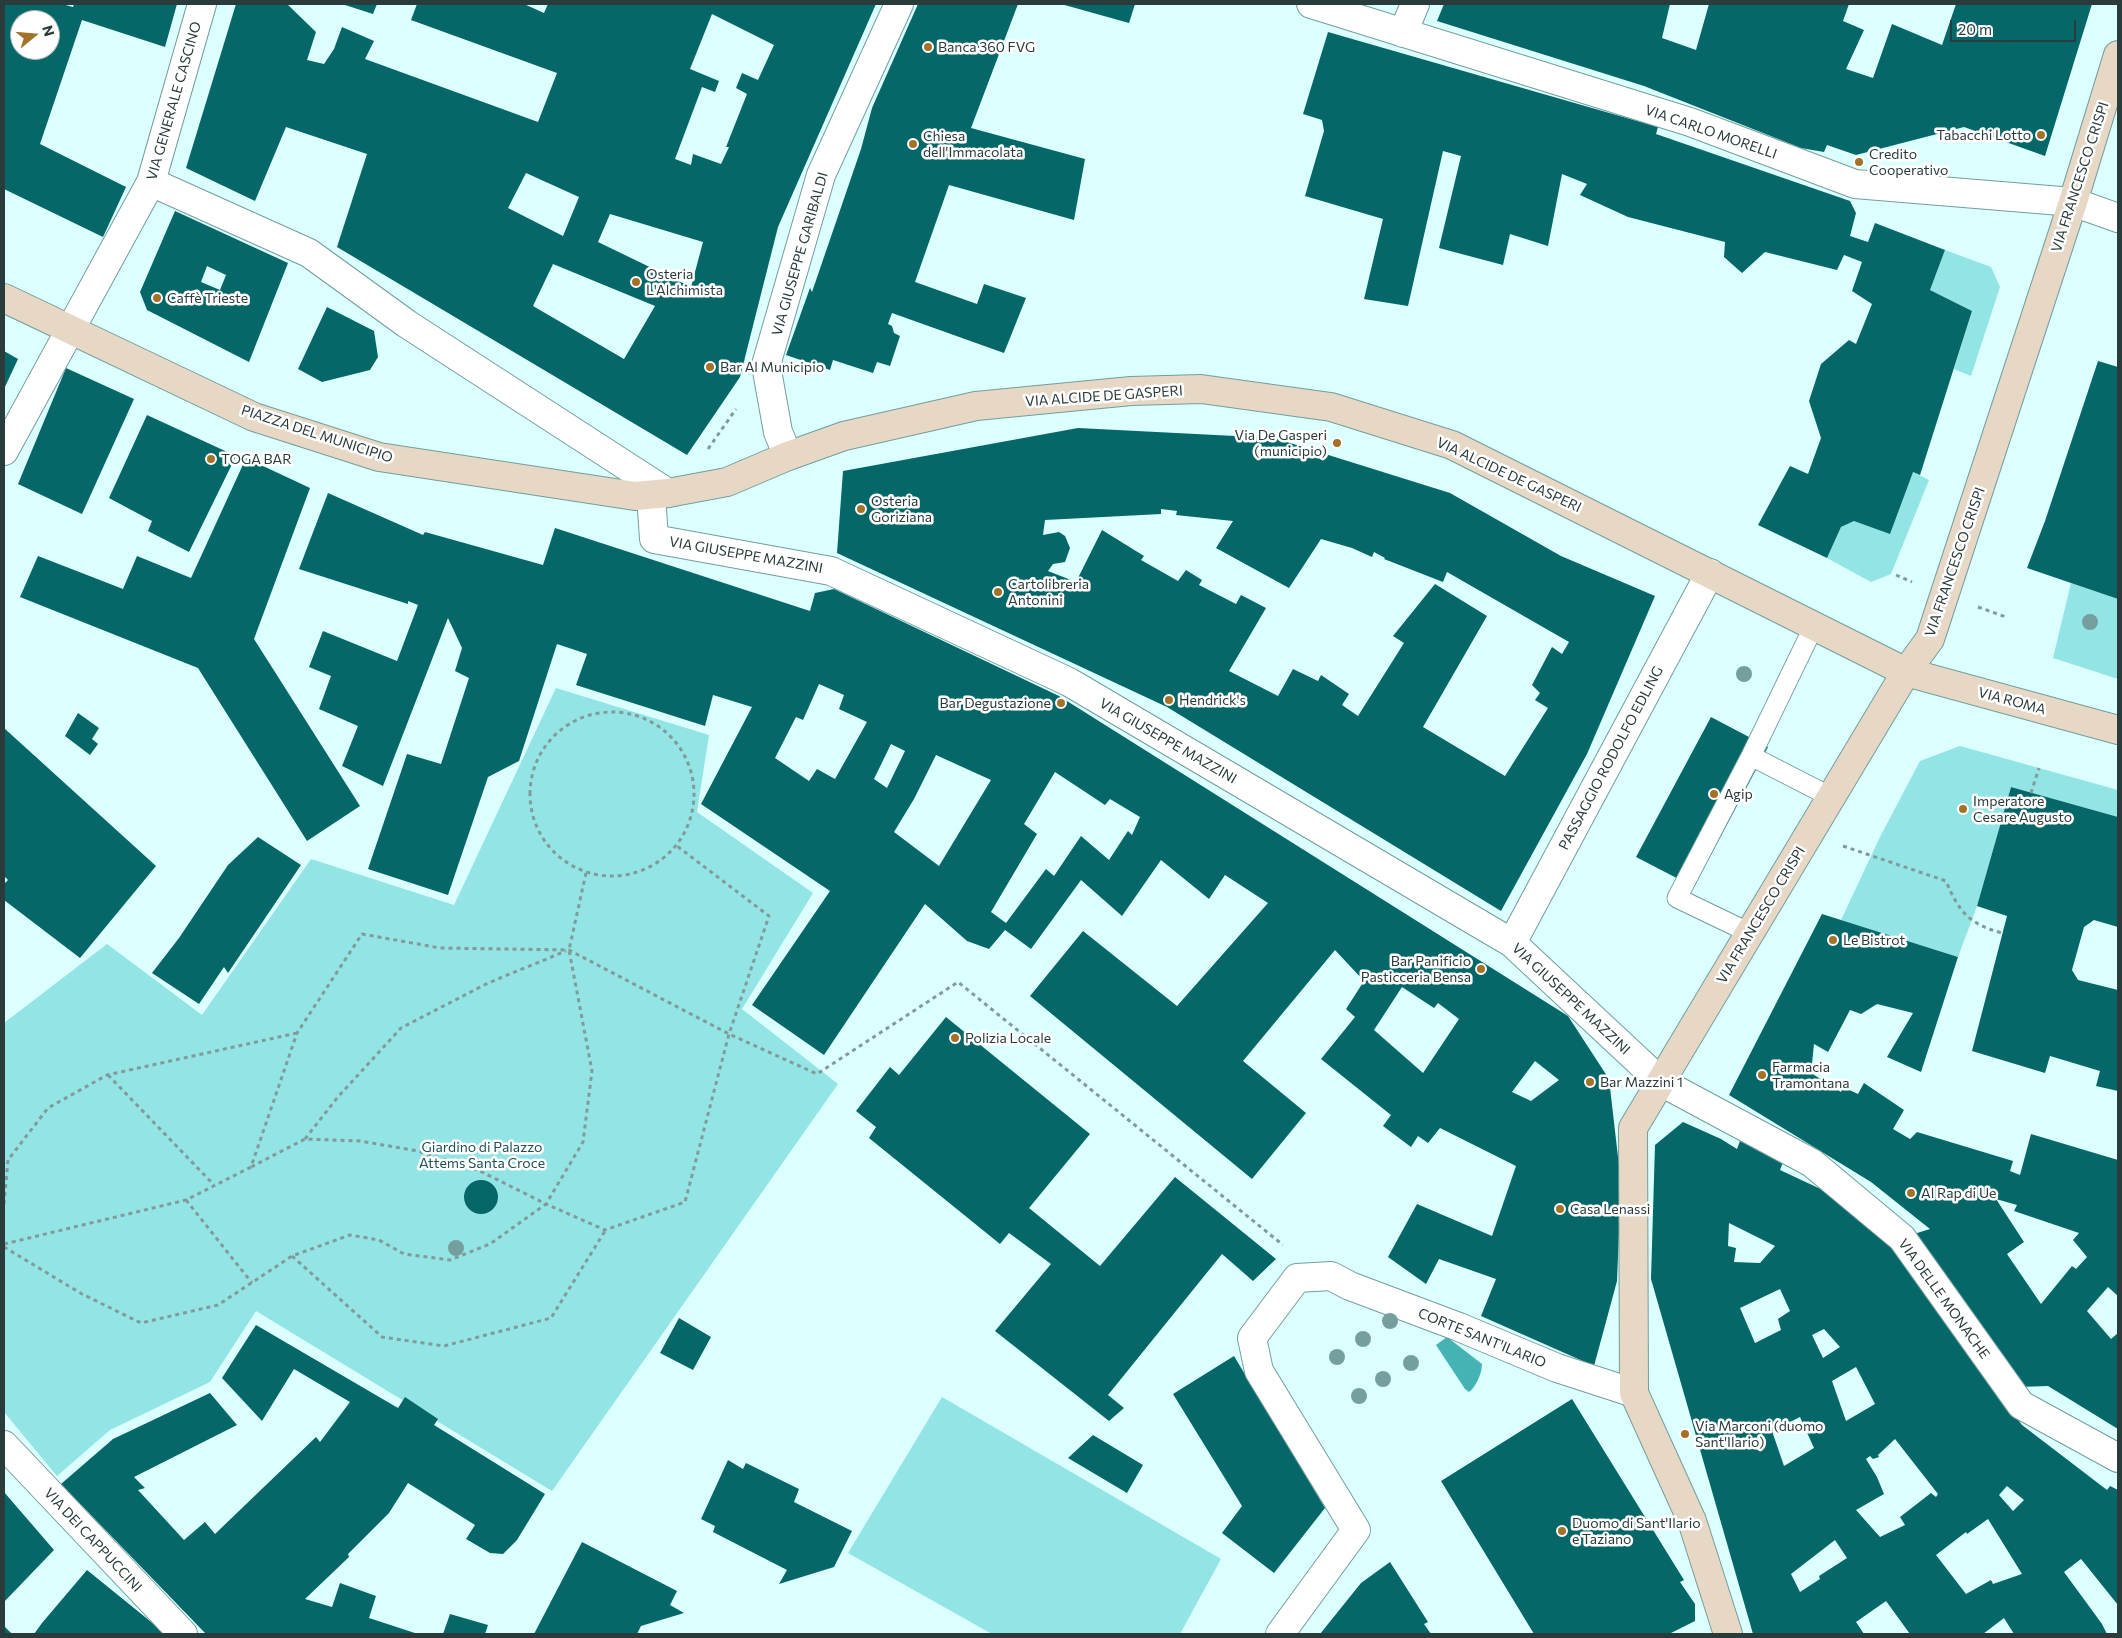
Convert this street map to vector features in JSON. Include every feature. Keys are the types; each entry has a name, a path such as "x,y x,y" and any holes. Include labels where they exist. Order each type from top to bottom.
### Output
{"main road":[{"name":"VIA FRANCESCO CRISPI","path":"1634,1393 1633,1128 1906,672 1930,639 2073,202 2118,55"},
{"name":"PIAZZA DEL MUNICIPIO","path":"4,298 254,417 379,457 635,496 659,494 727,482 788,456"},
{"name":"VIA ALCIDE DE GASPERI","path":"788,456 844,436 976,406 1131,391 1201,389 1331,407 1452,445 1906,672"},
{"name":"VIA ROMA","path":"1906,672 2118,730"},
{"path":"1634,1393 1692,1522 1728,1634"}],"street":[{"name":"VIA GENERALE CASCINO","path":"4,451 152,182 202,4"},
{"name":"VIA GIUSEPPE GARIBALDI","path":"788,456 778,432 766,365 821,175 899,4"},
{"name":"VIA CARLO MORELLI","path":"1311,4 1690,122 1855,184 2073,202 2118,218"},
{"path":"1403,33 1415,4"},
{"path":"152,182 308,253 408,324 659,494"},
{"name":"VIA GIUSEPPE MAZZINI","path":"659,494 654,539 831,571 1069,682 1512,943 1661,1082"},
{"name":"PASSAGGIO RODOLFO EDLING","path":"1512,943 1710,573"},
{"name":"VIA DELLE MONACHE","path":"1661,1082 1812,1163 1902,1238 2021,1406 2118,1458"},
{"path":"1280,1634 1356,1530 1259,1371 1252,1338 1297,1278 1331,1276"},
{"name":"CORTE SANT'ILARIO","path":"1331,1276 1350,1286 1459,1327 1557,1368 1634,1393"},
{"name":"VIA DEI CAPPUCCINI","path":"4,1446 183,1634"}],"lane":[{"path":"1750,933 1677,898 1751,756 1814,626"},
{"path":"1751,756 1831,796"}],"path":[{"path":"706,452 766,365"},
{"path":"607,710 645,717 679,745 695,781 692,818 677,846 651,867 616,877 586,873 561,859 539,833 528,795 535,762 570,721 607,710"},
{"path":"2031,793 2039,768"},
{"path":"1809,834 1946,881 1956,905 1982,928 2002,933"},
{"path":"292,1256 382,1336 444,1346 551,1318 605,1230 685,1202 729,1034 769,916 677,846"},
{"path":"4,1246 82,1294 141,1323 218,1305 292,1256 350,1234 379,1240 404,1254 450,1260 490,1244 546,1204 583,1142 592,1071 569,950 586,873"},
{"path":"251,1167 297,1033 362,934 440,948 569,950 729,1034 817,1074 958,982 1280,1243 1331,1276"},
{"path":"4,1246 186,1200 305,1139 337,1098 401,1028 488,983 569,950"},
{"path":"4,1204 8,1160 48,1108 107,1075 297,1033"},
{"path":"107,1075 214,1185"},
{"path":"305,1139 360,1141 418,1151 480,1171 546,1204 605,1230"},
{"path":"186,1200 252,1283"}],"green space":[{"path":"1945,250 1991,267 2000,287 1971,376 1954,369 1972,311 1930,290"},
{"path":"1913,472 1929,480 1891,574 1871,582 1827,558 1841,527 1854,521"},
{"path":"2071,583 2118,599 2118,679 2053,658"},
{"name":"Giardino di Palazzo Attems Santa Croce","path":"556,688 709,735 697,812 813,893 742,1009 838,1084 552,1491 256,1311 210,1382 110,1430 57,1476 4,1412 4,1023 107,944 202,1015 311,859 454,905"},
{"path":"1960,746 2118,790 2118,817 2011,787 1977,906 1958,957 1841,920 1880,837 1920,761"},
{"path":"942,1397 1221,1559 1180,1634 992,1634 848,1553"}],"shaded area":[{"path":"1447,1337 1482,1364 1478,1380 1469,1392 1465,1389 1436,1345"}],"building":[{"path":"4,4 62,4 73,7 74,4 177,4 165,47 82,20 40,144 126,187 103,237 4,189"},
{"path":"236,4 287,4 316,32 307,60 324,64 334,49 342,27 374,41 365,59 538,122 557,73 411,20 417,4 524,4 544,13 548,4 876,4 778,227 740,377 687,455 337,247 367,154 286,127 255,201 186,168","holes":["712,14 774,45 758,80 742,73 736,88 747,94 726,147 729,147 721,164 693,154 691,165 675,159 702,87 715,92 719,81 690,69","526,173 579,197 563,236 508,208","610,214 703,242 691,287 598,242","553,264 655,306 624,359 533,306"]},
{"path":"342,4 377,4 373,14"},
{"path":"918,4 1018,4 971,128 1085,159 1074,220 949,185 915,282 977,304 984,284 1026,298 1004,353 892,313 888,324 892,326 894,333 900,336 890,366 877,362 873,373 833,360 830,370 786,355 810,288 812,292 861,149 872,108"},
{"path":"1061,4 1135,4 1129,23"},
{"path":"1444,4 1670,4 1662,38 1696,50 1709,4 1849,4 1843,21 1864,30 1846,69 1873,78 1892,24 1942,45 1956,4 2092,4 2045,156 1964,127 1856,155 1827,145 1824,152 1801,148 1644,86 1437,21"},
{"path":"1328,32 1658,127 1656,134 1850,201 1856,213 1850,236 1868,242 1875,223 1945,250 1930,290 1972,311 1920,475 1913,472 1890,534 1854,521 1841,527 1827,558 1758,525 1790,466 1808,474 1821,438 1809,401 1821,364 1849,340 1856,344 1872,304 1852,291 1862,262 1844,255 1837,270 1765,252 1742,273 1724,257 1725,242 1628,217 1580,195 1587,184 1562,174 1548,246 1510,234 1503,265 1439,248 1461,156 1443,151 1408,306 1364,299 1383,219 1305,196 1324,131 1322,120 1303,114"},
{"path":"175,211 288,263 249,362 147,310 140,292","holes":["207,266 226,275 220,290 201,282"]},
{"path":"327,307 374,331 378,357 370,370 322,382 298,369"},
{"path":"4,351 18,359 4,389"},
{"path":"2098,361 2118,367 2118,599 2027,568 2045,521"},
{"path":"66,368 134,399 82,514 18,484"},
{"path":"147,415 236,456 189,552 148,531 152,521 109,498"},
{"path":"1078,428 1274,438 1450,493 1561,556 1655,596 1587,754 1501,911 1167,707 837,553 843,471","holes":["1161,509 1177,511 1176,515 1233,521 1216,548 1289,588 1321,539 1352,548 1372,557 1374,552 1384,559 1443,582 1447,572 1569,642 1562,654 1552,647 1532,685 1540,693 1535,700 1548,708 1505,776 1423,727 1487,616 1435,584 1393,636 1404,643 1358,716 1342,705 1349,694 1321,675 1318,681 1293,669 1278,696 1229,671 1266,608 1241,595 1236,604 1199,585 1202,580 1186,570 1178,581 1141,560 1144,556 1102,530 1076,582 1048,571 1053,564 1065,562 1070,548 1065,536 1059,532 1043,535 1045,520 1161,514"]},
{"path":"246,458 310,488 254,639 360,806 307,841 198,668 20,597 38,556 123,589 137,556 191,578"},
{"path":"328,493 423,535 425,532 543,565 555,528 810,611 815,593 834,589 1059,696 1568,1016 1609,1079 1621,1183 1617,1281 1594,1366 1481,1316 1496,1279 1439,1259 1426,1284 1388,1257 1417,1204 1492,1236 1516,1166 1440,1128 1428,1143 1418,1136 1411,1147 1383,1126 1391,1115 1321,1059 1355,1017 1346,1009 1364,981 1335,950 1243,1061 1306,1113 1252,1179 1030,996 1083,931 1177,1006 1268,903 1225,875 1209,899 1161,860 1122,916 1081,880 1031,949 1005,930 989,949 967,941 925,904 824,1055 752,1005 830,891 701,804 752,707 713,695 705,726 576,685 587,654 557,644 519,761 488,777 448,895 368,869 407,754 441,764 469,678 455,671 462,648 448,618 383,786 342,766 358,726 319,709 331,676 309,667 323,631 397,661 418,605 408,601 408,604 299,569","holes":["819,684 844,695 839,709 867,722 835,779 817,769 809,781 775,758 796,717 803,720","891,744 905,751 887,788 874,779","936,755 991,780 939,866 894,832 914,799","1055,772 1105,805 1110,799 1140,817 1132,835 1128,831 1109,860 1081,836 1054,876 1046,869 1006,923 991,912 1037,834 1024,824","1402,987 1434,1008 1438,1003 1459,1019 1423,1073 1374,1030","1535,1061 1559,1080 1531,1101 1512,1092"]},
{"path":"78,713 99,728 92,739 98,744 90,755 65,736"},
{"path":"1711,717 1768,747 1694,887 1636,857"},
{"path":"4,728 156,866 80,958 4,900 4,884 8,880 4,876"},
{"path":"2011,787 2118,817 2118,927 2094,920 2084,927 2072,970 2078,980 2118,990 2118,1091 2096,1086 2100,1071 2050,1056 2045,1073 1972,1051 2007,916 1977,906"},
{"path":"258,837 301,865 228,973 224,967 199,1004 152,973 179,938 228,865"},
{"path":"1822,914 1958,957 1921,1072 1887,1057 1913,1013 1877,1004 1861,1014 1850,1010 1828,1052 1814,1044 1811,1073 1841,1092 1843,1087 1858,1094 1864,1083 1904,1110 1893,1129 1910,1139 1917,1132 2013,1161 2010,1171 2020,1175 2031,1134 2118,1160 2118,1296 2108,1287 2087,1311 2111,1339 2118,1333 2118,1429 2048,1386 2017,1387 1914,1234 1930,1229 1871,1182 1729,1095","holes":["1996,1199 2017,1205 2014,1211 2079,1233 2073,1240 2087,1257 2076,1269 2072,1266 2041,1304 2007,1254 2024,1242"]},
{"path":"946,1017 1090,1134 1029,1208 1100,1266 1175,1177 1276,1259 1253,1281 1222,1254 1108,1395 1124,1408 1109,1421 995,1331 1051,1264 1009,1233 1000,1244 869,1138 876,1127 856,1111 890,1067 899,1075"},
{"path":"1683,1122 1721,1139 1737,1149 1740,1141 1783,1162 1780,1170 1827,1192 1882,1233 1973,1361 2022,1425 2107,1490 2110,1486 2118,1490 2118,1605 2081,1559 2064,1572 2102,1624 2107,1634 2014,1634 2004,1618 1983,1634 1910,1634 1886,1601 1856,1622 1864,1634 1753,1634 1651,1279 1655,1145","holes":["1729,1223 1775,1246 1760,1263 1734,1262 1736,1248 1728,1246","1780,1289 1790,1311 1778,1319 1781,1330 1755,1343 1740,1308","1824,1329 1840,1347 1823,1358 1812,1335","1856,1367 1875,1404 1846,1421 1832,1381","1800,1417 1814,1448 1784,1466 1772,1431","1895,1439 1938,1494 1936,1497 1931,1493 1900,1517 1905,1525 1880,1537 1856,1510 1884,1494 1877,1477 1866,1459 1870,1456 1873,1459 1879,1457 1878,1455","2007,1486 2024,1500 2013,1511 1999,1495","1988,1519 2022,1574 1993,1584 1991,1580 1966,1594 1936,1555 1966,1532 1967,1534","1835,1540 1847,1558 1819,1576 1820,1579 1800,1592 1791,1574"]},
{"path":"481,1180 493,1185 498,1197 493,1209 481,1214 469,1209 464,1197 469,1185"},
{"path":"679,1318 711,1337 693,1370 660,1353"},
{"path":"256,1325 398,1408 405,1397 438,1419 434,1425 545,1494 517,1540 503,1554 490,1553 466,1539 475,1525 408,1483 389,1513 348,1554 349,1557 305,1599 332,1607 340,1583 376,1596 369,1618 418,1634 206,1634 61,1484 113,1439 210,1393 237,1425 134,1477 145,1488 138,1490 184,1540 205,1522 215,1534 316,1437 320,1442 350,1402 294,1369 262,1421 222,1378"},
{"path":"1234,1356 1325,1508 1274,1573 1222,1533 1242,1506 1173,1394"},
{"name":"Duomo di Sant'Ilario e Taziano","path":"1572,1399 1684,1580 1680,1582 1695,1604 1695,1621 1669,1634 1534,1634 1441,1481"},
{"path":"1093,1435 1143,1465 1127,1493 1068,1458"},
{"path":"728,1460 743,1469 746,1463 799,1489 794,1502 852,1531 834,1567 779,1584 787,1570 713,1532 715,1526 701,1519"},
{"path":"4,1492 54,1550 4,1602"},
{"path":"582,1542 677,1591 670,1605 684,1613 641,1626 637,1634 534,1634"},
{"path":"1390,1562 1428,1622 1424,1624 1431,1634 1320,1634 1361,1583"},
{"path":"87,1570 166,1634 34,1634"},
{"path":"450,1614 488,1625 485,1634 443,1634"},
{"path":"4,1626 12,1634 4,1634"}],"place":[{"name":"Banca 360 FVG","path":"928,47"},
{"name":"Tabacchi Lotto","path":"2041,135"},
{"name":"Chiesa dell'Immacolata","path":"913,144"},
{"name":"Credito Cooperativo","path":"1859,162"},
{"name":"Osteria L'Alchimista","path":"636,282"},
{"name":"Caffè Trieste","path":"157,298"},
{"name":"Bar Al Municipio","path":"710,367"},
{"name":"Via De Gasperi (municipio)","path":"1337,443"},
{"name":"TOGA BAR","path":"211,459"},
{"name":"Osteria Goriziana","path":"861,509"},
{"name":"Cartolibreria Antonini","path":"998,592"},
{"name":"Hendrick's","path":"1169,700"},
{"name":"Bar Degustazione","path":"1061,703"},
{"name":"Agip","path":"1714,794"},
{"name":"Imperatore Cesare Augusto","path":"1963,809"},
{"name":"Le Bistrot","path":"1833,940"},
{"name":"Bar Panificio Pasticceria Bensa","path":"1481,969"},
{"name":"Polizia Locale","path":"955,1038"},
{"name":"Farmacia Tramontana","path":"1762,1075"},
{"name":"Bar Mazzini 1","path":"1590,1082"},
{"name":"Al Rap di Ue","path":"1911,1193"},
{"name":"Casa Lenassi","path":"1560,1209"},
{"name":"Via Marconi (duomo Sant'Ilario)","path":"1685,1434"},
{"name":"Duomo di Sant'Ilario e Taziano","path":"1562,1531"}]}
